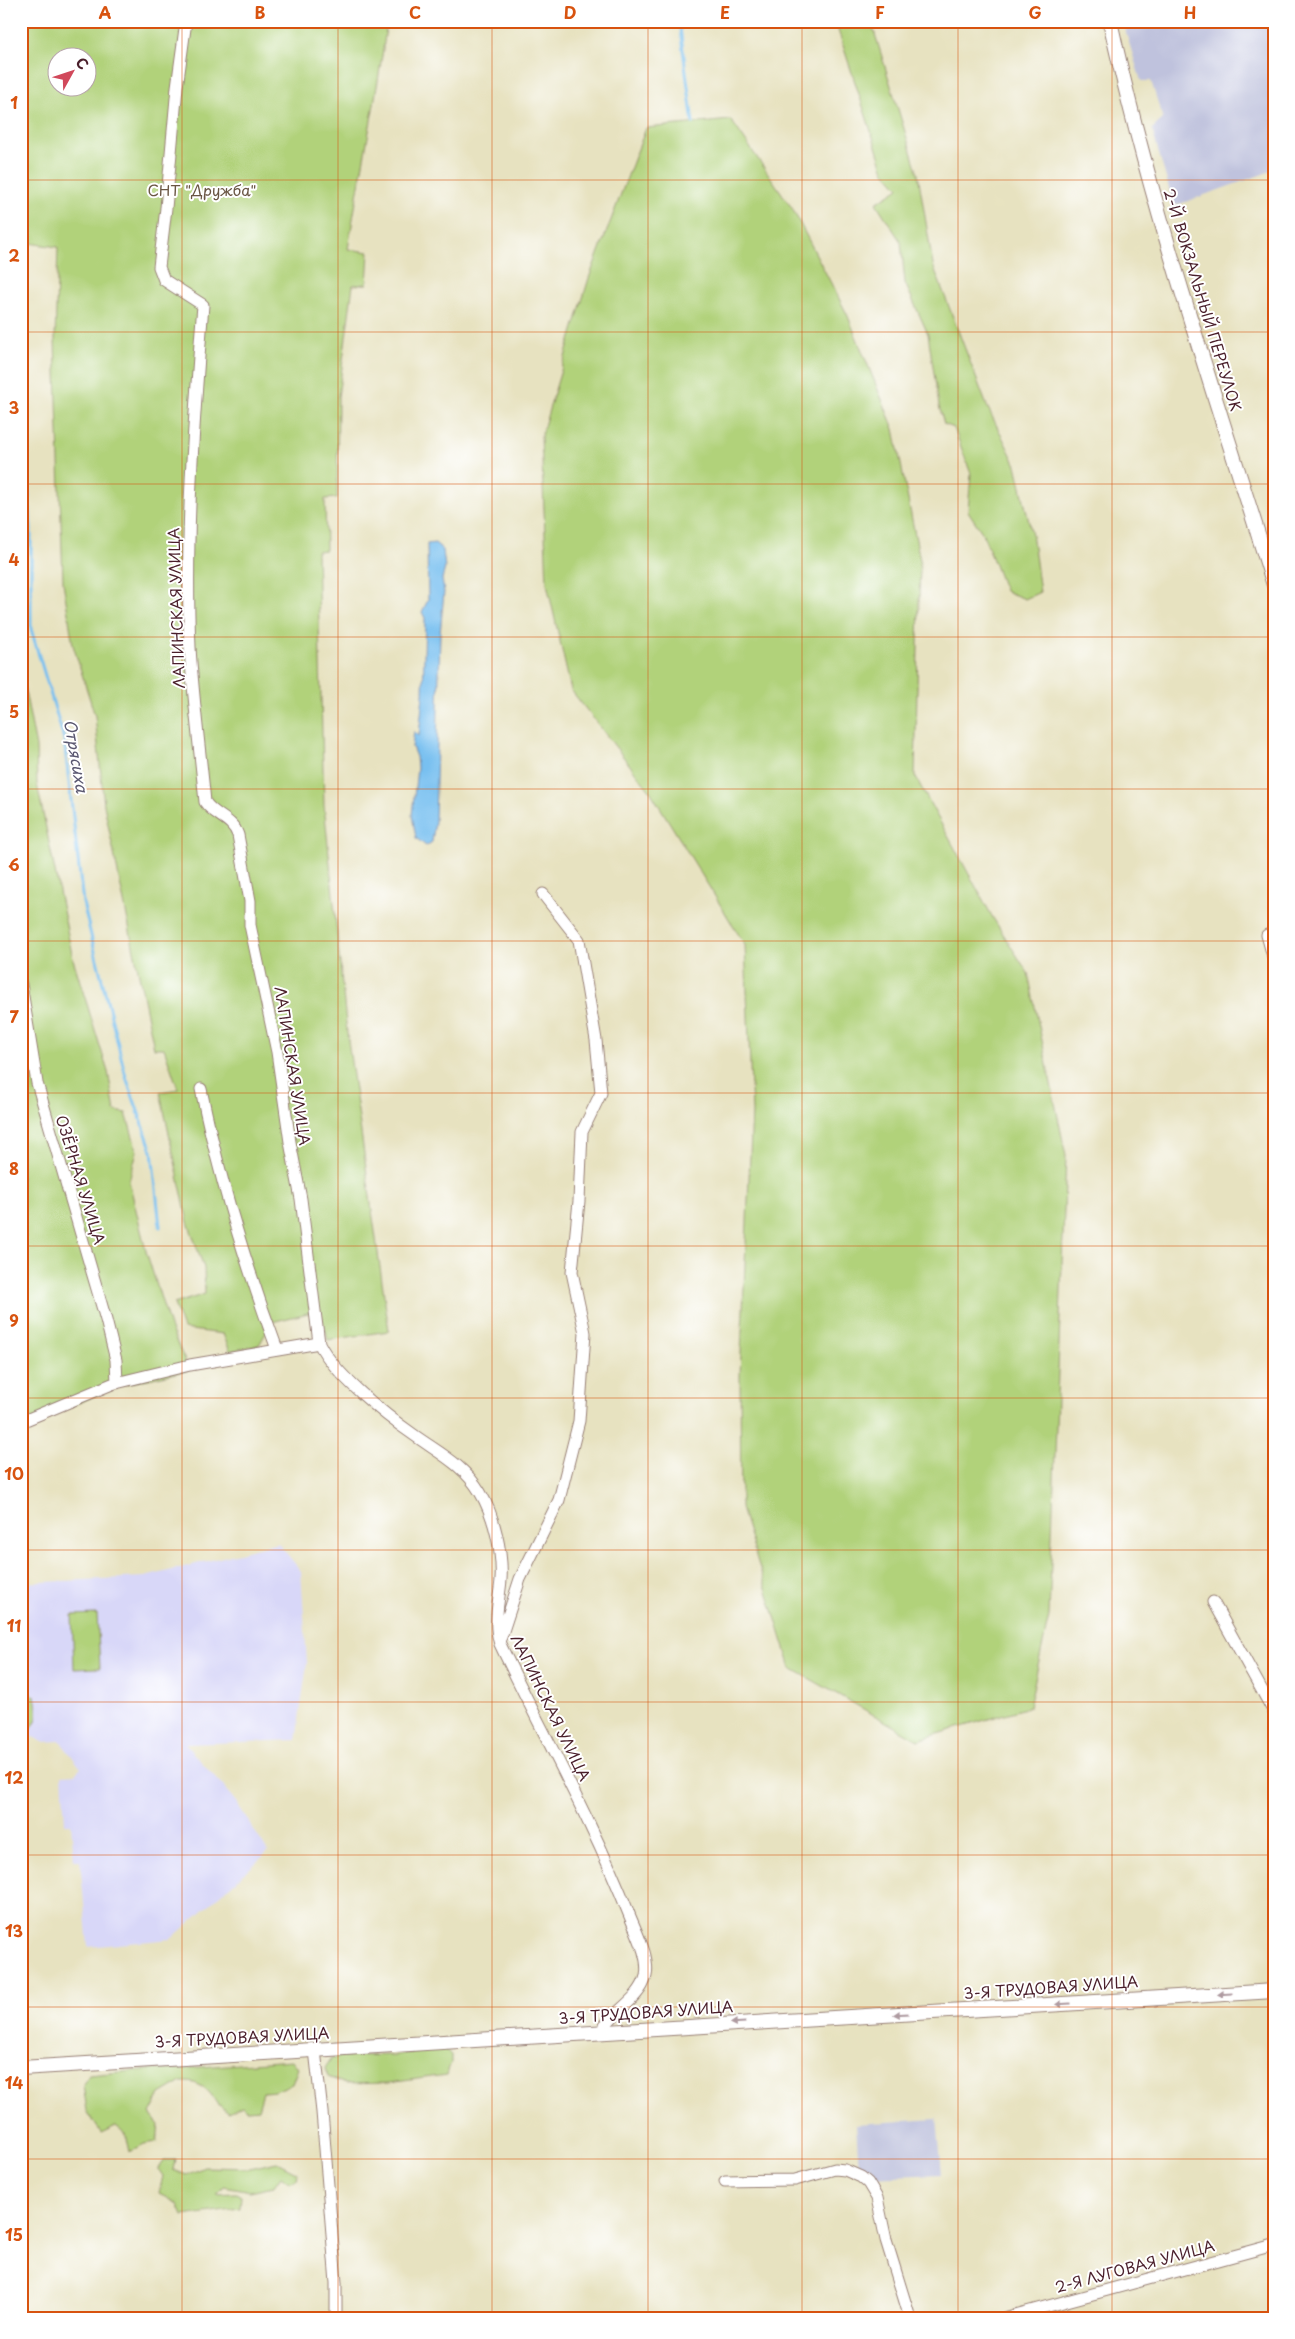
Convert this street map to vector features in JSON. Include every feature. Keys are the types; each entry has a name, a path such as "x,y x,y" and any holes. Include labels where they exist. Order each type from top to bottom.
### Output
{"street":[{"name":"ЛАПИНСКАЯ УЛИЦА","path":"186,21 177,87 159,267 164,280 202,305 192,450 189,583 190,648 205,802 208,807 228,819 235,827 238,835 250,901 250,925 277,1052 290,1142 301,1199 319,1343 327,1356 346,1377 413,1434 460,1466 482,1493 495,1534 500,1560 501,1580 496,1620 500,1644 569,1780 612,1874 646,1962 646,1975 640,1990 608,2022 604,2031"},
{"name":"2-Й ВОКЗАЛЬНЫЙ ПЕРЕУЛОК","path":"1110,21 1128,106 1153,198 1274,585"},
{"path":"500,1644 502,1630 520,1579 559,1500 579,1421 585,1333 572,1272 579,1201 582,1132 601,1093 596,1040 579,940 542,894"},
{"path":"1267,935 1274,960"},
{"name":"ОЗЁРНАЯ УЛИЦА","path":"21,984 37,1083 106,1320 116,1360 117,1383"},
{"path":"201,1089 227,1204 250,1277 277,1349"},
{"path":"21,1422 117,1383 190,1365 319,1343"},
{"path":"1213,1602 1274,1712"},
{"name":"3-Я ТРУДОВАЯ УЛИЦА","path":"21,2068 1274,1991"},
{"path":"315,2050 322,2112 336,2318"},
{"path":"725,2181 795,2180 835,2169 845,2170 861,2177 868,2183 877,2198 886,2240 910,2318"},
{"name":"2-Я ЛУГОВАЯ УЛИЦА","path":"1004,2318 1274,2245"}],"shaded area":[{"path":"1125,21 1274,21 1274,170 1174,206 1152,129 1163,119 1151,81 1141,81 1126,33"},
{"path":"278,1543 301,1571 307,1663 296,1740 185,1744 233,1797 268,1852 171,1939 88,1947 80,1860 74,1860 71,1824 65,1824 62,1775 75,1774 81,1768 60,1741 43,1742 33,1737 21,1737 21,1583 145,1577"},
{"path":"937,2119 942,2174 867,2177 859,2170 856,2124"}],"green space":[{"name":"СНТ \"Дружба\"","path":"21,21 387,21 348,249 369,252 367,284 353,285 338,397 337,498 325,499 326,550 317,551 324,805 347,1033 389,1331 328,1340 320,1310 264,1324 267,1331 259,1345 230,1351 223,1334 183,1329 174,1304 205,1294 204,1268 188,1222 160,1092 178,1089 164,1048 154,1048 104,805 95,716 73,645 63,582 55,340 58,247 21,242"},
{"path":"835,21 871,21 918,174 933,265 987,406 1016,465 1033,540 1040,592 1025,599 1005,591 983,534 968,511 971,474 954,428 944,424 939,406 928,334 905,283 901,242 876,203 899,188 884,171"},
{"path":"731,120 792,208 847,314 894,429 920,560 915,776 993,918 1028,973 1066,1156 1049,1616 1029,1707 918,1740 791,1668 741,1508 740,1375 752,1112 745,945 650,791 571,690 547,584 541,436 589,278 646,128"},
{"path":"21,670 36,747 37,784 73,959 108,1072 115,1111 126,1113 137,1151 129,1181 146,1251 170,1327 189,1370 121,1385 21,1427"},
{"path":"97,1614 100,1668 74,1669 72,1615"},
{"path":"21,1690 29,1690 35,1696 37,1719 32,1727 21,1730"},
{"path":"444,2048 451,2055 451,2063 446,2075 389,2083 346,2084 328,2077 325,2068 331,2059 342,2056 395,2055"},
{"path":"292,2060 298,2068 292,2084 275,2091 263,2092 258,2109 247,2110 242,2106 229,2113 203,2087 195,2083 182,2082 160,2095 150,2114 159,2125 157,2142 144,2144 130,2152 126,2134 116,2126 101,2133 87,2111 83,2084 89,2075"},
{"path":"164,2160 175,2160 173,2170 187,2175 204,2167 250,2168 277,2162 298,2173 297,2179 290,2183 281,2176 274,2186 250,2191 224,2186 217,2194 236,2193 241,2196 240,2208 183,2216 178,2204 159,2193 163,2176 158,2169"}],"water":[{"path":"435,543 443,550 445,568 442,579 444,592 440,634 435,821 432,842 426,846 416,838 412,815 417,768 416,757 412,747 414,731 419,736 423,695 425,618 422,612 428,600 427,544"}],"waterway":[{"path":"679,21 693,123"},
{"name":"Отрясиха","path":"21,284 23,286 21,381 31,528 31,629 64,739 83,903 126,1077 152,1151 160,1227"}]}
